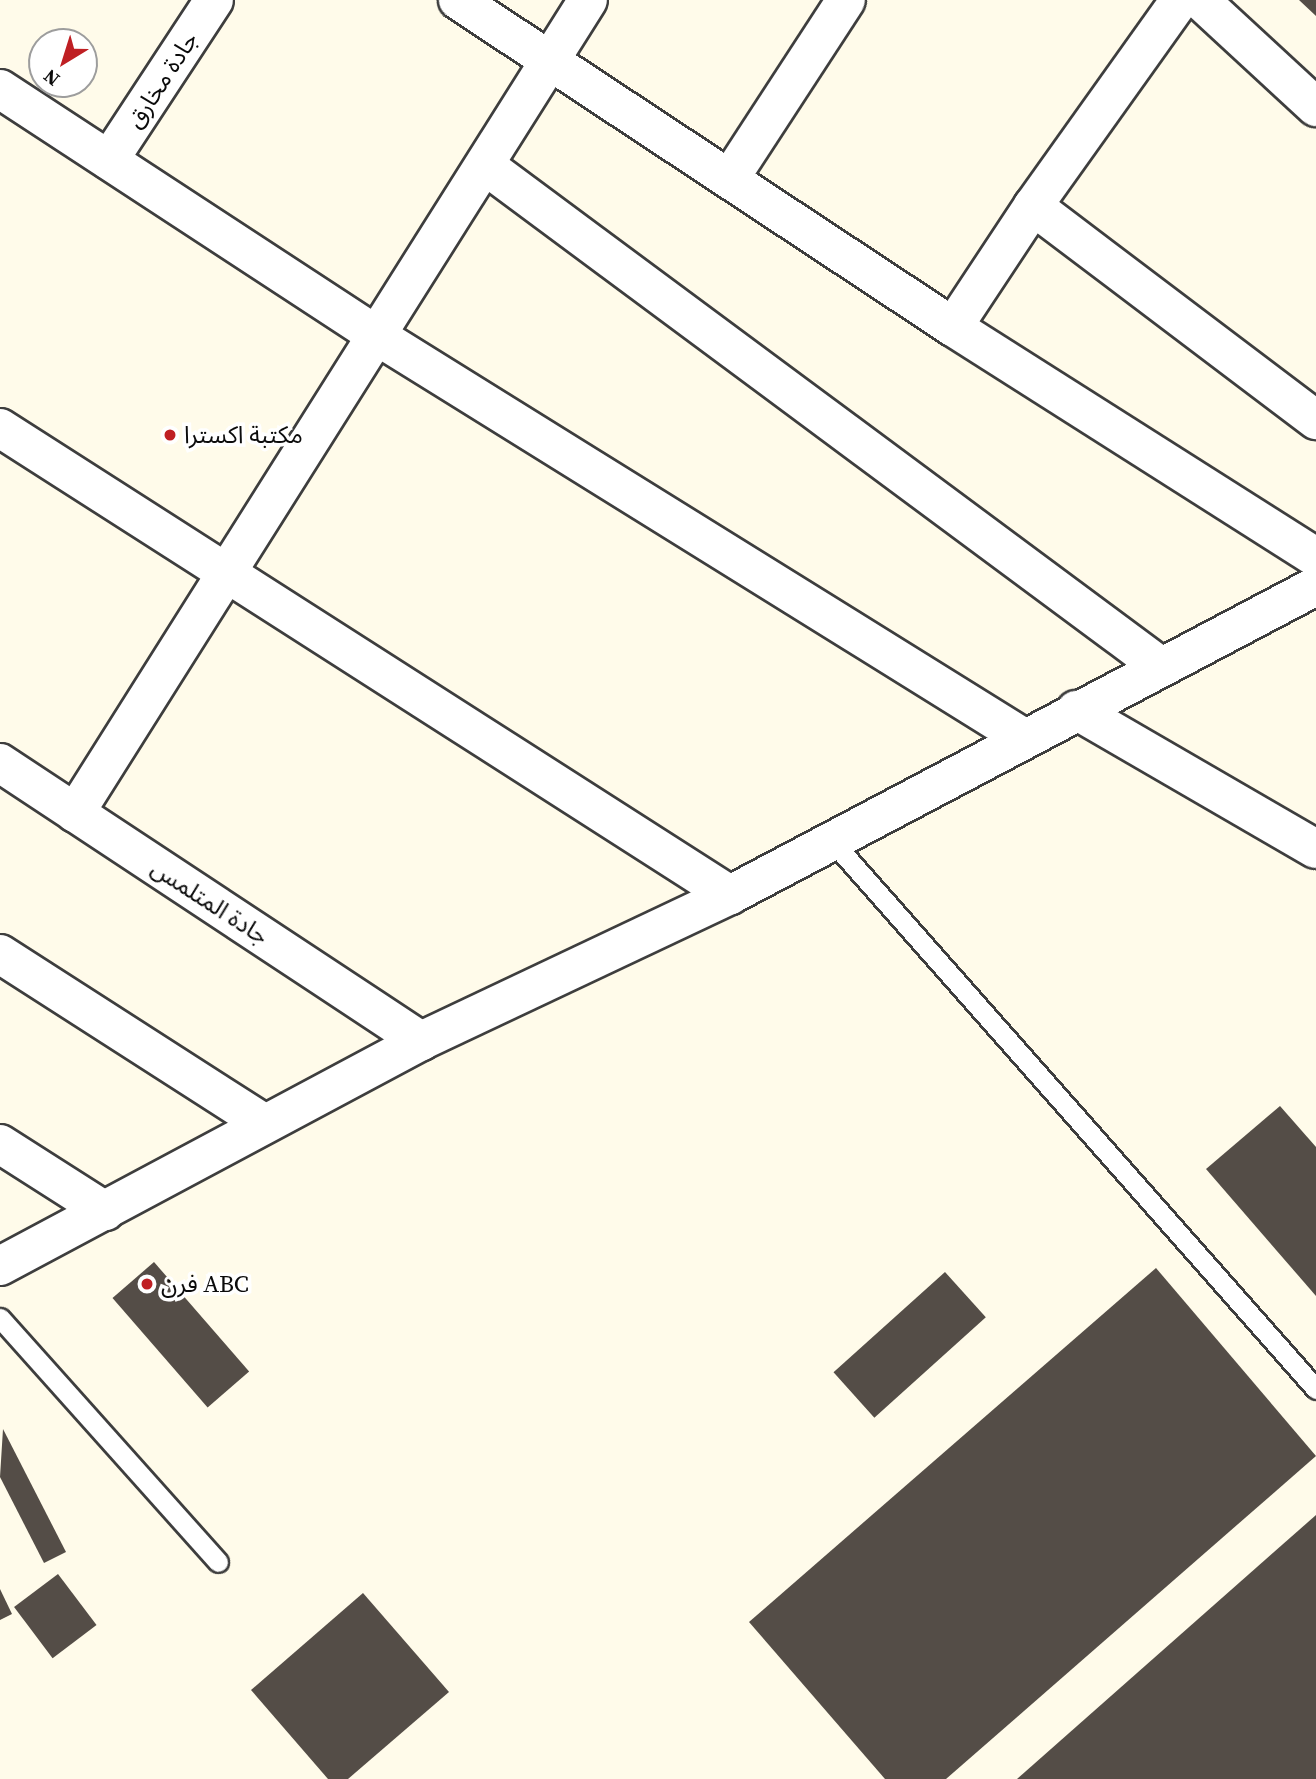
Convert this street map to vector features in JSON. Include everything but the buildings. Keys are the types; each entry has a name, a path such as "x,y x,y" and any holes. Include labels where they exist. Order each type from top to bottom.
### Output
{"street":[{"name":"جادة مخارق","path":"109,160 214,0"},
{"path":"458,0 953,327 1316,557"},
{"path":"75,813 229,575 374,334 486,166 588,0"},
{"path":"730,178 846,0"},
{"path":"953,327 1033,206 1180,0"},
{"path":"1200,0 1316,107"},
{"path":"0,89 374,334 1024,738"},
{"path":"486,166 1160,666"},
{"path":"1033,206 1316,420"},
{"path":"0,428 730,895"},
{"path":"0,1266 263,1123 421,1041 730,895 1076,710 1316,586"},
{"path":"1076,710 1316,849"},
{"name":"جادة المتلمس","path":"0,763 421,1041"},
{"path":"0,954 263,1123"},
{"path":"0,1144 105,1211"}],"lane":[{"path":"832,841 1316,1389"},
{"path":"0,1318 218,1562"}],"place":[{"name":"مكتبة اكسترا","path":"170,435"},
{"name":"فرن ABC","path":"147,1284"}]}
